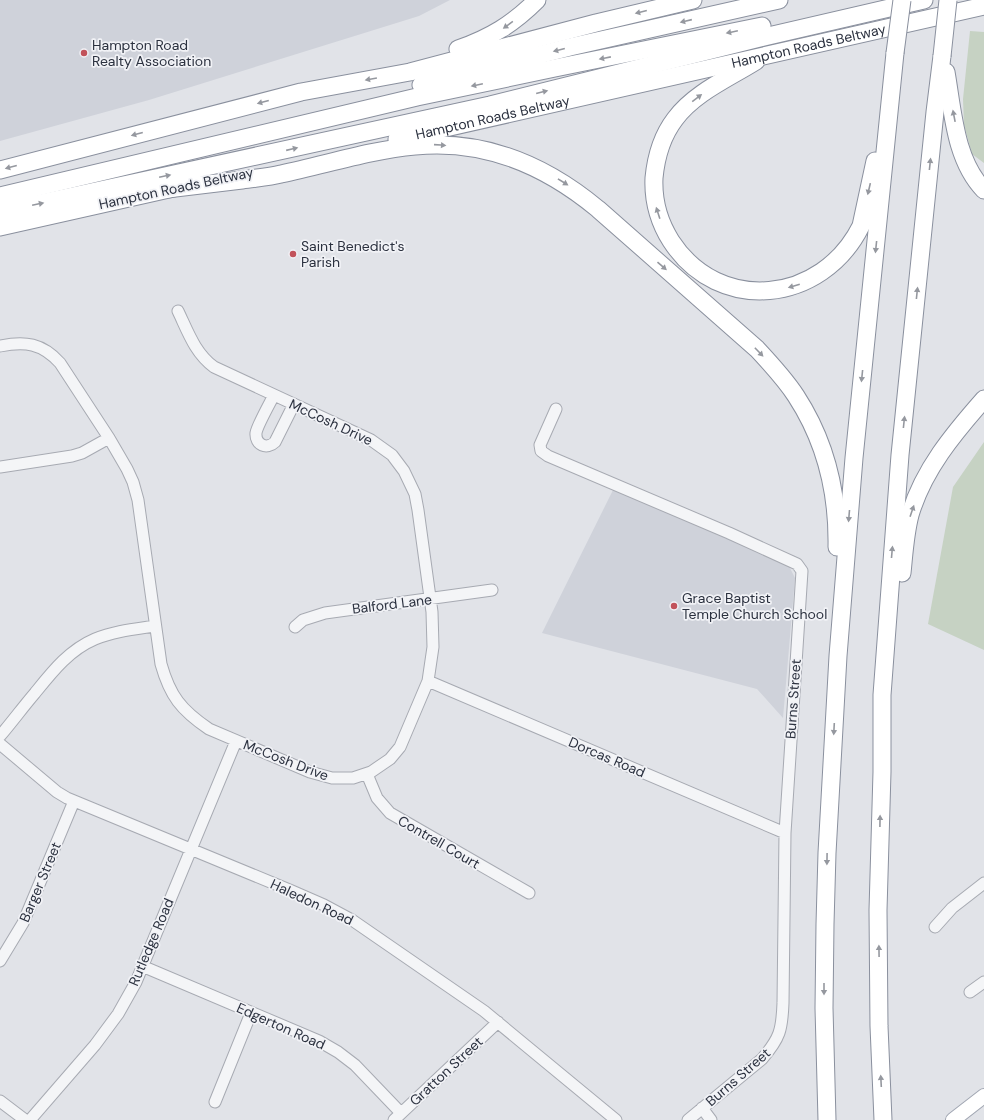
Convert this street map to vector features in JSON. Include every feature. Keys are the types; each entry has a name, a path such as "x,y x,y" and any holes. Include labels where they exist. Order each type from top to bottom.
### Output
{"highway":[{"path":"427,67 440,55 477,43 504,29 537,0"},
{"path":"0,170 301,92 402,73 596,23 693,0"},
{"path":"0,191 570,48 779,0"},
{"path":"0,196 425,96 555,68 698,40 879,0"},
{"path":"827,1120 824,1008 825,924 827,852 836,698 854,464 895,53 902,0"},
{"path":"0,212 490,105 764,37 924,0"},
{"name":"Hampton Roads Beltway","path":"0,227 167,189 342,152 767,54 948,7 984,6"},
{"path":"883,1120 879,1026 878,918 882,772 882,695 900,455 935,112 948,7 984,12"},
{"path":"767,54 705,92 685,108 668,129 660,146 655,168 654,186 656,205 662,225 676,248 688,262 700,271 713,279 737,288 751,290 778,290 808,281 836,261 846,250 860,226 893,83"},
{"path":"942,56 960,146 970,172 984,190"},
{"path":"167,189 279,175 389,149 432,145 475,148 510,157 540,169 579,193 757,349 779,372 796,395 810,418 822,443 829,469 838,532 836,698"},
{"path":"882,772 905,539 910,515 919,493 938,457 959,428 984,400"}],"main road":[{"path":"952,1120 984,1096"}],"street":[{"name":"McCosh Drive","path":"0,346 19,343 33,345 43,349 55,358 60,363 127,468 138,500 159,655 166,683 179,703 195,719 209,729 325,777 346,779 367,774 390,759 400,747 428,681 433,648 430,599 415,494 404,471 392,455 378,444 208,363 194,345 178,311"},
{"path":"274,395 256,433 260,445 265,447 271,446 275,442 294,404"},
{"name":"Burns Street","path":"556,409 540,445 541,451 548,456 729,533 797,564 800,567 802,575 794,684 786,833 782,1026 771,1048 762,1059 688,1120"},
{"path":"0,467 72,456 82,453 109,438"},
{"name":"Balford Lane","path":"295,627 303,620 325,613 492,590"},
{"path":"0,736 56,668 74,651 95,639 109,634 124,630 155,626"},
{"name":"Dorcas Road","path":"428,681 786,833"},
{"name":"Rutledge Road","path":"30,1120 95,1045 118,1014 136,982 236,741"},
{"name":"Haledon Road","path":"0,744 58,792 74,801 292,891 324,905 352,920 484,1011 616,1120"},
{"name":"Contrell Court","path":"367,774 377,798 390,813 529,892"},
{"name":"Barger Street","path":"0,961 23,923 74,801"},
{"path":"935,927 952,908 984,883"},
{"name":"Edgerton Road","path":"142,966 318,1041 338,1052 363,1072 398,1116"},
{"path":"970,992 984,982"},
{"path":"215,1102 251,1012"},
{"name":"Gratton Street","path":"398,1116 498,1022"},
{"path":"0,1101 24,1120"},
{"path":"702,1108 711,1120"}],"shaded area":[{"path":"0,0 450,0 419,16 149,100 0,141"},
{"name":"Grace Baptist Temple Church School","path":"614,488 784,562 789,566 795,578 783,718 757,689 542,633"}],"green space":[{"path":"970,31 984,32 984,163 972,154 964,125 963,99"},
{"path":"984,442 984,650 928,624 953,487"}],"place":[{"name":"Hampton Road Realty Association","path":"84,53"},
{"name":"Saint Benedict's Parish","path":"293,254"},
{"name":"Grace Baptist Temple Church School","path":"674,606"}]}
